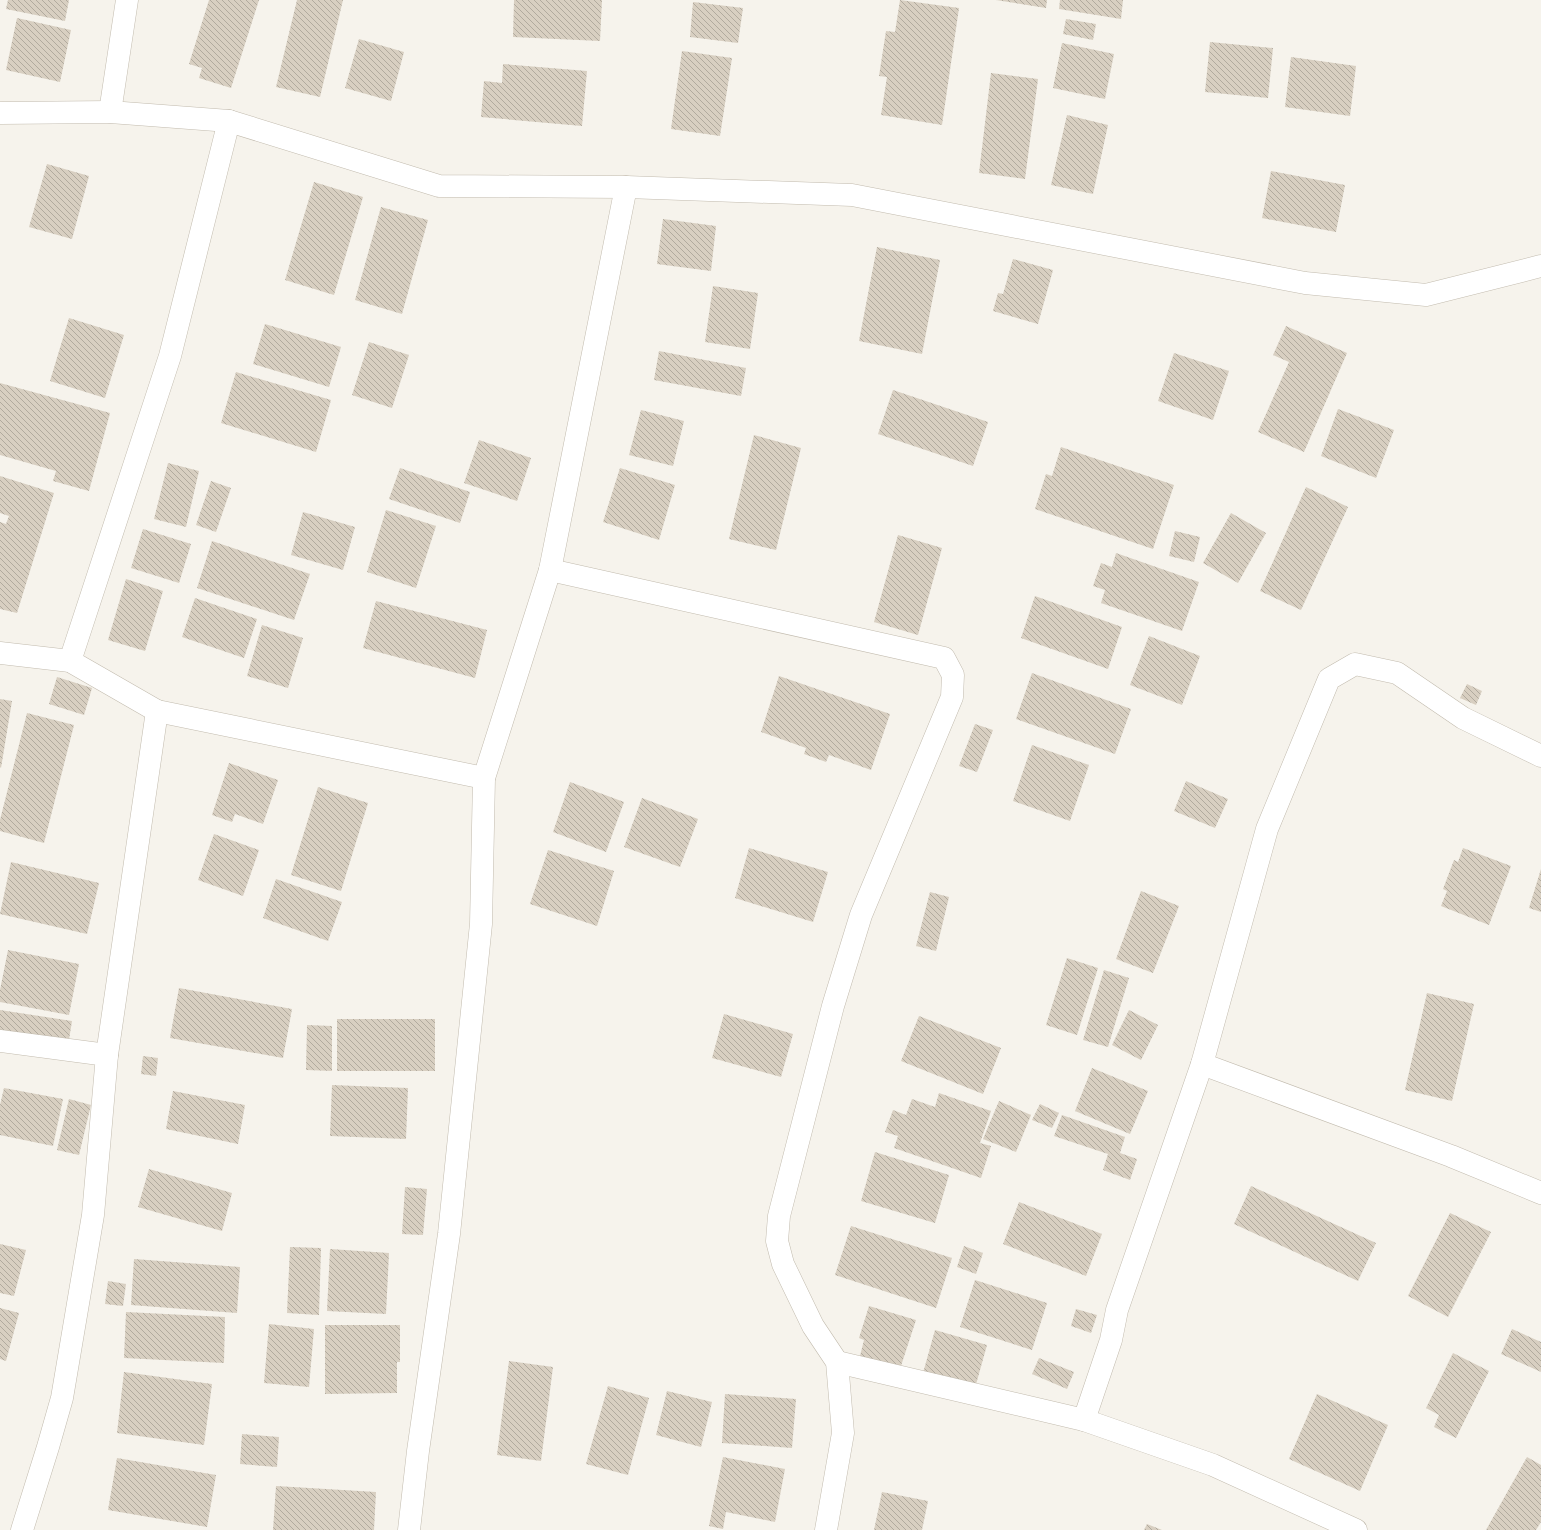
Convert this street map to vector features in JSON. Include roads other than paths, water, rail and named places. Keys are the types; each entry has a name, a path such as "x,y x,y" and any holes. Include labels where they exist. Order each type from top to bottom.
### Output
{"street":[{"path":"110,112 127,0"},
{"path":"0,114 110,112 229,121 439,186 626,187 852,195 1305,283 1426,295 1541,266"},
{"path":"70,662 170,356 229,121"},
{"path":"409,1530 418,1451 449,1234 481,924 484,778 550,570 626,187"},
{"path":"550,570 944,658 953,676 952,697 861,915 834,1006 780,1216 777,1241 783,1264 813,1326 837,1362 843,1432 826,1530"},
{"path":"0,653 70,662 157,711 484,778"},
{"path":"1084,1420 1111,1340 1117,1310 1202,1064 1267,829 1329,679 1355,664 1397,673 1463,718 1541,756"},
{"path":"22,1530 62,1398 94,1215 107,1055 157,711"},
{"path":"0,1041 107,1055"},
{"path":"1202,1064 1451,1156 1541,1193"},
{"path":"837,1362 1084,1420 1213,1464 1356,1530"}]}
